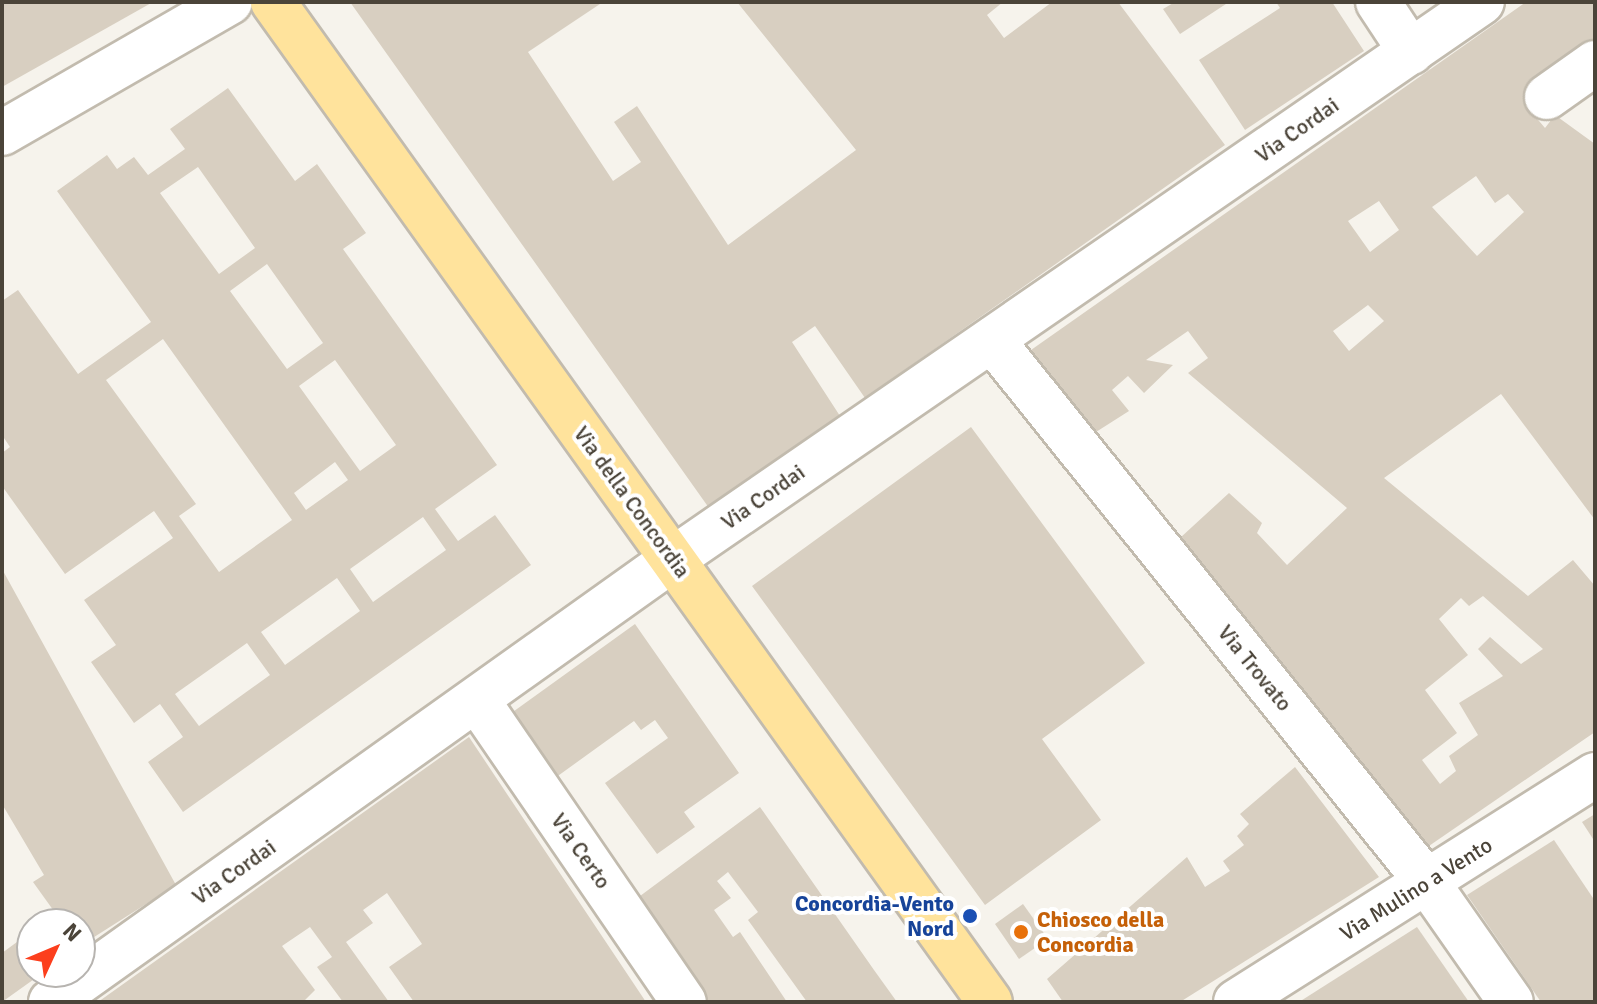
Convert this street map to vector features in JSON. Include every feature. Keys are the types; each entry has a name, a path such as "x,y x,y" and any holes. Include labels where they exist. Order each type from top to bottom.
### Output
{"main road":[{"name":"Via della Concordia","path":"273,2 990,1002"}],"street":[{"path":"2,133 230,2"},
{"path":"1378,2 1411,52"},
{"name":"Via Cordai","path":"51,1002 673,559 1482,2"},
{"path":"1547,97 1595,63"},
{"name":"Via Trovato","path":"992,340 1427,882 1511,1002"},
{"name":"Via Certo","path":"477,700 684,1002"},
{"name":"Via Mulino a Vento","path":"1236,1002 1595,775"}],"building":[{"path":"2,2 153,2 2,87"},
{"path":"350,2 603,2 528,52 613,181 641,162 614,122 637,106 728,245 856,150 737,2 1003,2 987,15 1004,38 1052,2 1118,2 1225,145 865,398 815,326 792,342 840,416 709,508"},
{"path":"1175,2 1229,2 1180,34 1163,9"},
{"path":"1276,2 1332,2 1364,51 1245,130 1199,60 1280,8"},
{"path":"1526,2 1595,2 1595,51 1523,102 1545,128 1555,115 1595,144 1595,520 1501,394 1384,478 1528,596 1573,560 1595,586 1595,732 1426,848 1180,538 1229,493 1262,523 1257,533 1287,565 1347,508 1188,373 1208,358 1188,331 1146,360 1173,365 1144,393 1128,376 1112,390 1129,411 1096,432 1031,350","holes":["1476,176 1495,203 1508,194 1524,212 1477,256 1432,207","1379,201 1399,230 1370,252 1348,221","1368,305 1384,321 1349,351 1333,331","1483,596 1543,649 1521,664 1490,637 1478,649 1503,676 1459,703 1478,735 1449,756 1456,771 1440,784 1422,760 1457,733 1425,690 1468,655 1439,619 1461,598 1469,606"]},
{"path":"228,88 295,181 317,164 366,233 343,249 497,465 435,509 458,541 495,515 531,565 183,812 148,762 183,737 160,704 134,723 91,662 116,645 84,600 173,538 154,511 65,574 2,486 2,453 10,447 2,435 2,301 18,290 78,374 151,322 57,191 107,155 117,169 134,157 148,175 185,149 170,129","holes":["198,167 255,248 219,274 160,193","267,264 323,343 287,369 230,291","163,339 292,520 219,572 179,516 196,504 106,380","335,360 396,445 360,471 299,386","335,462 348,480 306,510 294,493","423,517 446,550 373,602 350,569","337,578 360,611 285,665 261,632","247,643 270,675 199,726 175,694"]},
{"path":"971,427 1145,663 1042,739 1101,820 985,905 752,586"},
{"path":"2,569 176,885 96,936 96,908 52,908 33,882 44,875 2,804"},
{"path":"635,624 739,773 684,812 695,827 657,854 605,783 668,738 655,720 641,730 634,721 555,778 510,714"},
{"path":"469,737 646,1002 414,1002 389,967 422,944 387,893 363,910 373,923 346,942 389,1002 343,1002 317,967 332,957 310,927 282,946 315,990 303,1002 98,1002"},
{"path":"1295,767 1379,877 1180,1002 1063,1002 1047,979 1187,857 1205,887 1230,871 1223,861 1244,845 1237,836 1249,824 1240,814"},
{"path":"760,807 897,1002 807,1002 748,920 758,912 728,872 717,881 731,898 714,910 733,937 740,932 787,1002 705,1002 636,899"},
{"path":"1595,814 1595,842 1582,822"},
{"path":"1554,840 1595,901 1595,1002 1541,1002 1467,895"},
{"name":"Chiosco della Concordia","path":"1023,904 1048,939 1019,959 995,924"},
{"path":"1417,927 1469,1002 1299,1002"},
{"path":"16,943 16,988 22,988 2,1002 2,953"}],"place":[{"name":"Concordia-Vento Nord","path":"970,916"},
{"name":"Chiosco della Concordia","path":"1021,932"}]}
